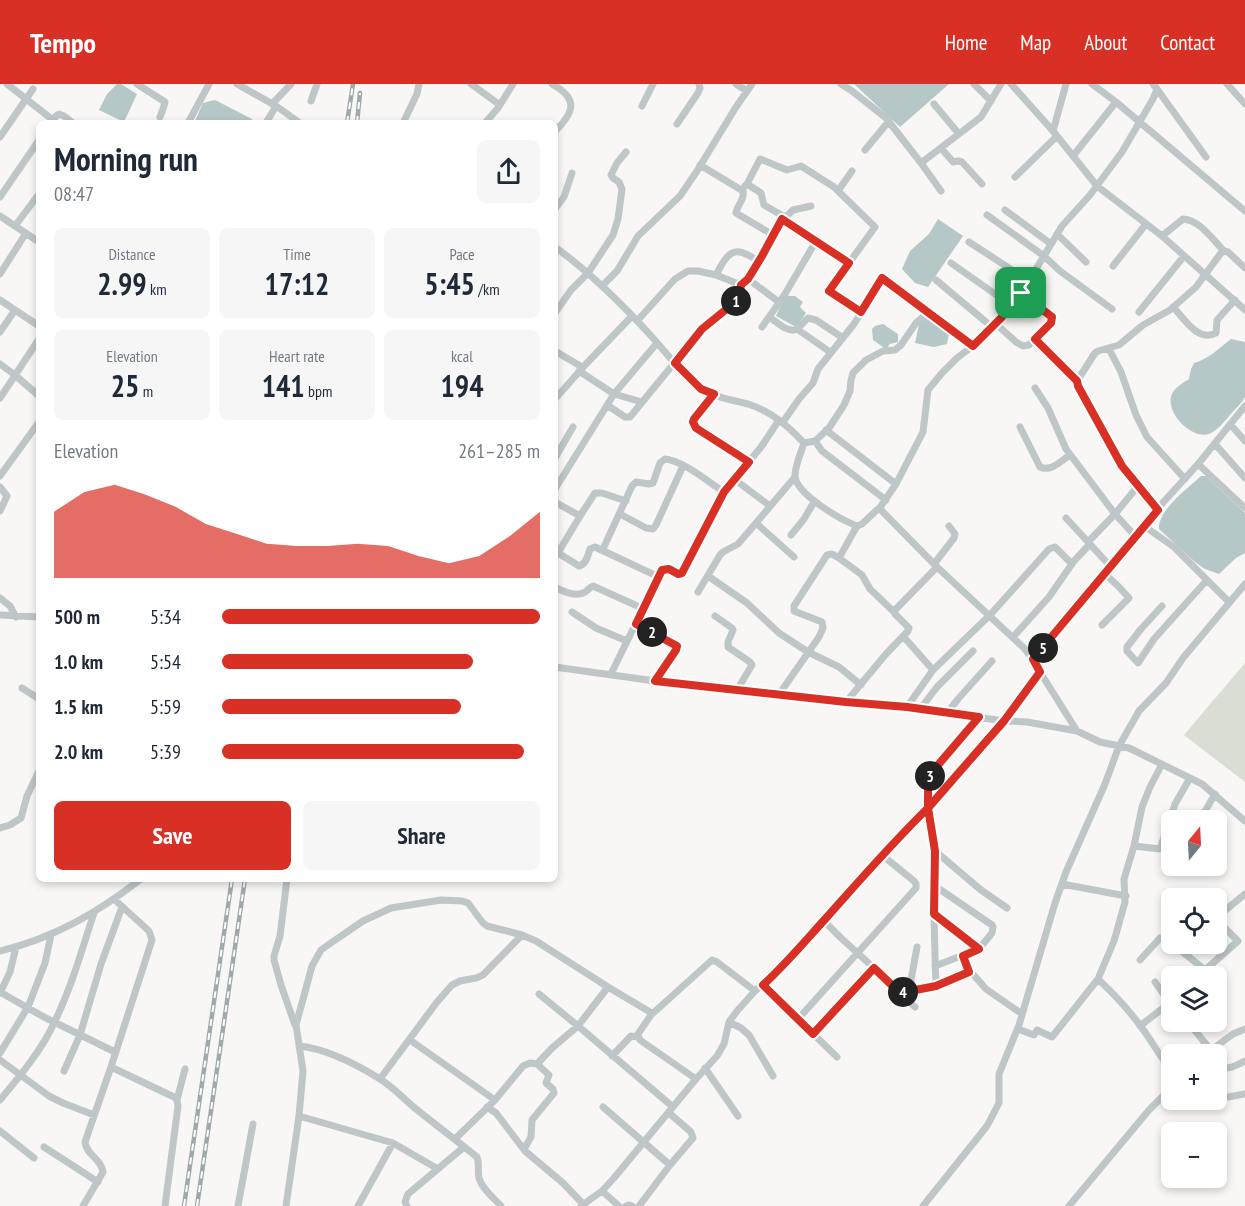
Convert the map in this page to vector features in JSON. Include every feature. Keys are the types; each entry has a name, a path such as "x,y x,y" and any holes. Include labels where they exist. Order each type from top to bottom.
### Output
{"street":[{"path":"7,84 50,120"},
{"path":"136,84 165,102 160,117"},
{"path":"190,120 209,84"},
{"path":"237,84 296,120"},
{"path":"267,120 274,105 291,84"},
{"path":"311,101 317,84"},
{"path":"404,120 417,94 419,84"},
{"path":"471,84 500,105"},
{"path":"488,120 513,84"},
{"path":"552,84 561,89 570,101 571,107 558,128"},
{"path":"642,106 654,84"},
{"path":"677,124 698,93 699,84"},
{"path":"736,84 747,91"},
{"path":"603,286 617,271 638,236 680,196 753,84"},
{"path":"974,84 991,101"},
{"path":"921,163 981,117 1001,84"},
{"path":"1011,84 1055,133 1097,186 1162,236 1245,310"},
{"path":"1015,177 1055,133 1066,84"},
{"path":"1092,84 1245,212"},
{"path":"1227,84 1245,104"},
{"path":"845,85 889,122 941,191"},
{"path":"839,558 857,526 879,509 896,484 923,432 928,390 957,358 994,325 1021,293 1062,226 1097,186 1122,152 1153,99 1155,87"},
{"path":"1155,87 1206,157"},
{"path":"0,137 33,88"},
{"path":"1073,156 1116,102"},
{"path":"934,104 959,134"},
{"path":"54,120 59,114 69,120"},
{"path":"865,150 889,122"},
{"path":"0,197 36,144"},
{"path":"941,148 953,162 962,162 982,184"},
{"path":"558,309 571,290 588,273 613,235 618,219 622,189 619,182 611,175 626,152"},
{"path":"773,235 736,213 745,187 760,159 787,170 801,166 838,191 875,227 829,291 861,312"},
{"path":"700,165 760,193 764,205 783,216 787,216 793,210 811,206"},
{"path":"838,191 852,171"},
{"path":"558,205 564,196 572,173"},
{"path":"15,226 36,198"},
{"path":"1005,210 1051,244"},
{"path":"0,216 36,240"},
{"path":"987,216 1044,256 1060,271 1112,309"},
{"path":"607,405 628,417 702,329 734,303 739,296 741,285 748,279 782,219 849,263"},
{"path":"1162,236 1183,219 1190,219 1245,268"},
{"path":"1113,266 1146,224"},
{"path":"0,274 26,233"},
{"path":"1058,234 1086,262"},
{"path":"762,327 816,241"},
{"path":"969,242 1029,281"},
{"path":"558,250 603,286 701,389 728,400 750,405 781,421 804,443"},
{"path":"1077,381 1098,351 1119,345 1173,307 1196,287 1224,251"},
{"path":"716,275 727,257 733,252 740,252 759,261"},
{"path":"1139,312 1184,256"},
{"path":"951,263 1011,306"},
{"path":"558,396 581,369 675,279 688,271 716,275 741,285"},
{"path":"611,674 662,570 669,569 678,574 682,573 724,492 813,383 818,369 854,324 882,278 973,346"},
{"path":"748,279 779,302"},
{"path":"936,280 1023,346 1029,345 1051,323 1052,317 1021,293"},
{"path":"0,300 36,324"},
{"path":"1173,307 1197,332 1211,336 1216,333 1217,320 1235,300"},
{"path":"0,332 15,310"},
{"path":"804,443 815,441 844,405 850,391 853,373 866,360 883,351 895,350 916,323 929,312"},
{"path":"770,317 785,328 792,330 797,329 808,318 816,320 843,338"},
{"path":"797,329 830,352"},
{"path":"1035,339 1077,381 1122,466 1158,510"},
{"path":"558,484 614,394 657,343"},
{"path":"0,398 36,344"},
{"path":"1109,349 1121,372 1136,415 1147,437 1185,480"},
{"path":"558,353 614,394 642,402"},
{"path":"0,364 36,393"},
{"path":"1035,388 1048,408 1070,455 1114,514 1135,536"},
{"path":"714,394 694,419 693,424 749,462"},
{"path":"1033,659 1245,406"},
{"path":"1230,424 1245,441"},
{"path":"0,476 36,426"},
{"path":"558,453 573,427"},
{"path":"1020,427 1040,466 1045,469 1070,455"},
{"path":"826,430 896,484"},
{"path":"815,441 822,451 886,500"},
{"path":"804,443 795,477 798,484 814,502 842,520 857,526"},
{"path":"1215,444 1245,478"},
{"path":"603,549 632,486 636,482 653,483 662,460 669,459 683,466 724,492"},
{"path":"1198,464 1245,508"},
{"path":"620,514 646,528 653,528 683,466"},
{"path":"698,592 720,555 738,544 795,477"},
{"path":"734,479 770,506"},
{"path":"1013,637 1049,597 1072,564 1138,486"},
{"path":"0,487 7,496 0,511"},
{"path":"558,549 595,493 626,501"},
{"path":"791,535 814,502"},
{"path":"558,504 580,516"},
{"path":"879,509 936,566 1013,637 1033,659 1077,731"},
{"path":"1066,518 1111,567"},
{"path":"756,523 794,557"},
{"path":"894,612 936,566 955,536 950,526"},
{"path":"1144,526 1174,547 1229,602"},
{"path":"558,553 579,566 585,563 592,547 603,549 659,577"},
{"path":"907,707 933,670 990,615 1049,549 1055,547 1072,564"},
{"path":"780,693 819,637 823,625 818,620 794,611 794,606 827,555 832,554 862,576 870,589 909,628 846,702"},
{"path":"1102,625 1128,598 1105,574"},
{"path":"708,576 741,599 779,633 808,652 839,667 861,685"},
{"path":"1162,606 1127,647 1127,651 1138,663 1154,639 1207,580"},
{"path":"923,1206 987,1126 994,1113 1000,1098 999,1074 1018,1029 1066,872 1106,784 1119,746 1139,711 1166,682 1183,658 1245,584"},
{"path":"558,588 570,593 582,593 593,586 644,609"},
{"path":"0,598 10,606 16,617"},
{"path":"572,612 596,628 627,641"},
{"path":"0,615 36,617"},
{"path":"715,616 733,630 728,647 752,665 737,690"},
{"path":"1152,617 1165,627"},
{"path":"636,624 677,646 655,681"},
{"path":"903,636 933,670"},
{"path":"921,708 937,687 973,651"},
{"path":"948,712 992,661"},
{"path":"558,667 655,681 921,708 1077,731 1100,742 1129,748 1202,784 1245,821"},
{"path":"487,1107 496,1113 525,1151 563,1183 582,1205 602,1191 721,1050 729,1022 737,1011 775,974 882,855 928,808 1004,721 1040,672"},
{"path":"22,688 36,697"},
{"path":"936,986 935,851 928,808 929,778 979,717"},
{"path":"1018,1029 1034,1035 1037,1030 1052,1037 1098,979 1114,941 1126,896 1124,879 1142,807 1162,764"},
{"path":"0,828 21,818 27,796 36,777"},
{"path":"1134,846 1160,849 1175,804 1190,778"},
{"path":"1206,810 1215,794"},
{"path":"935,851 981,890 1007,908"},
{"path":"798,1019 915,888 914,881 882,855"},
{"path":"0,951 51,935 80,921 115,900 137,882"},
{"path":"286,1206 303,1071 296,1025 274,960 280,936 287,882"},
{"path":"1062,884 1126,896"},
{"path":"935,886 993,927 992,933 979,949 936,966"},
{"path":"1227,909 1245,894"},
{"path":"83,1206 102,1175 103,1167 86,1150 87,1134 152,940 149,931 115,900"},
{"path":"296,1025 312,966 321,950 363,921 391,908 441,900 468,903 487,926 536,941 650,1012 651,1015"},
{"path":"64,1071 80,1035 101,964 122,907"},
{"path":"0,1100 21,1075 55,1022 94,913"},
{"path":"934,914 979,949"},
{"path":"824,921 915,1007"},
{"path":"1227,929 1238,940 1227,950"},
{"path":"0,1053 28,1007 45,963 51,935"},
{"path":"380,1079 452,985 483,975 522,935"},
{"path":"1140,960 1161,938"},
{"path":"16,947 8,977 0,992 116,1052"},
{"path":"909,991 917,947"},
{"path":"1183,954 1196,966"},
{"path":"1210,966 1223,954"},
{"path":"963,956 969,972 989,992 1022,1014"},
{"path":"638,1037 651,1015 712,960 756,991"},
{"path":"813,1034 874,968"},
{"path":"900,993 936,986 969,972"},
{"path":"1098,979 1140,1026 1161,1058"},
{"path":"1155,981 1161,990"},
{"path":"763,985 837,1057"},
{"path":"537,1064 578,1026 608,987"},
{"path":"539,994 612,1056 692,1132 691,1140 639,1206"},
{"path":"1140,1026 1161,1010"},
{"path":"729,1022 749,1035 773,1076"},
{"path":"1222,1044 1233,1034 1245,1029"},
{"path":"612,1056 631,1036 638,1037 696,1079"},
{"path":"410,1040 495,1100"},
{"path":"299,1046 312,1047 335,1055 380,1079 477,1157 480,1164 479,1179 501,1206"},
{"path":"0,1060 55,1099 94,1115"},
{"path":"1227,1068 1245,1061"},
{"path":"455,1139 495,1100 523,1066 537,1064 549,1075 546,1083 554,1089 554,1093 532,1120 531,1137 525,1151"},
{"path":"111,1067 174,1096 177,1101"},
{"path":"705,1068 738,1116"},
{"path":"165,1206 177,1101 185,1069"},
{"path":"1227,1097 1245,1095"},
{"path":"1069,1206 1161,1098"},
{"path":"603,1107 670,1165"},
{"path":"298,1116 393,1143 438,1169"},
{"path":"238,1206 253,1124"},
{"path":"0,1131 34,1158"},
{"path":"358,1206 393,1143"},
{"path":"44,1147 98,1182"},
{"path":"407,1206 405,1202 408,1194 464,1147"},
{"path":"602,1191 619,1206"},
{"path":"626,1206 632,1206"}],"shaded area":[{"path":"117,84 121,84 137,94 125,120 120,120 99,110 107,94"},
{"path":"854,84 949,84 900,127"},
{"path":"215,100 252,120 195,120 203,103"},
{"path":"938,219 963,236 928,287 915,283 902,269 910,251 929,234"},
{"path":"785,296 795,296 803,302 800,307 806,313 796,327 776,316"},
{"path":"931,316 942,324 949,334 947,344 934,347 915,343 920,320"},
{"path":"883,324 898,334 898,342 890,344 886,349 873,340 872,329"},
{"path":"1231,339 1245,342 1245,397 1215,430 1202,435 1194,433 1175,416 1171,401 1172,394 1177,387 1189,379 1194,363 1209,356"},
{"path":"1201,476 1206,476 1245,513 1245,553 1219,574 1195,562 1159,529 1168,507"},
{"path":"1245,663 1245,782 1184,735"}],"railway":[{"path":"347,120 353,84"},
{"path":"357,120 360,93"},
{"path":"184,1206 232,882"},
{"path":"197,1206 245,882"}],"route":[{"path":"1021,293 1001,318 973,346 882,278 861,312 829,291 849,263 782,219 748,279 741,285 739,296 734,303 702,329 675,363 701,389 714,394 694,419 693,424 749,462 724,492 682,573 678,574 666,568 662,570 636,624 678,648 655,681 907,707 979,717 932,772 929,778 928,808 763,985 813,1034 874,968 900,993 936,986 969,972 963,956 979,949 934,914 935,851 928,808 1004,721 1040,672 1033,659 1111,567 1148,519 1158,510 1122,466 1077,381 1035,339 1051,323 1052,317 1021,293"}]}
